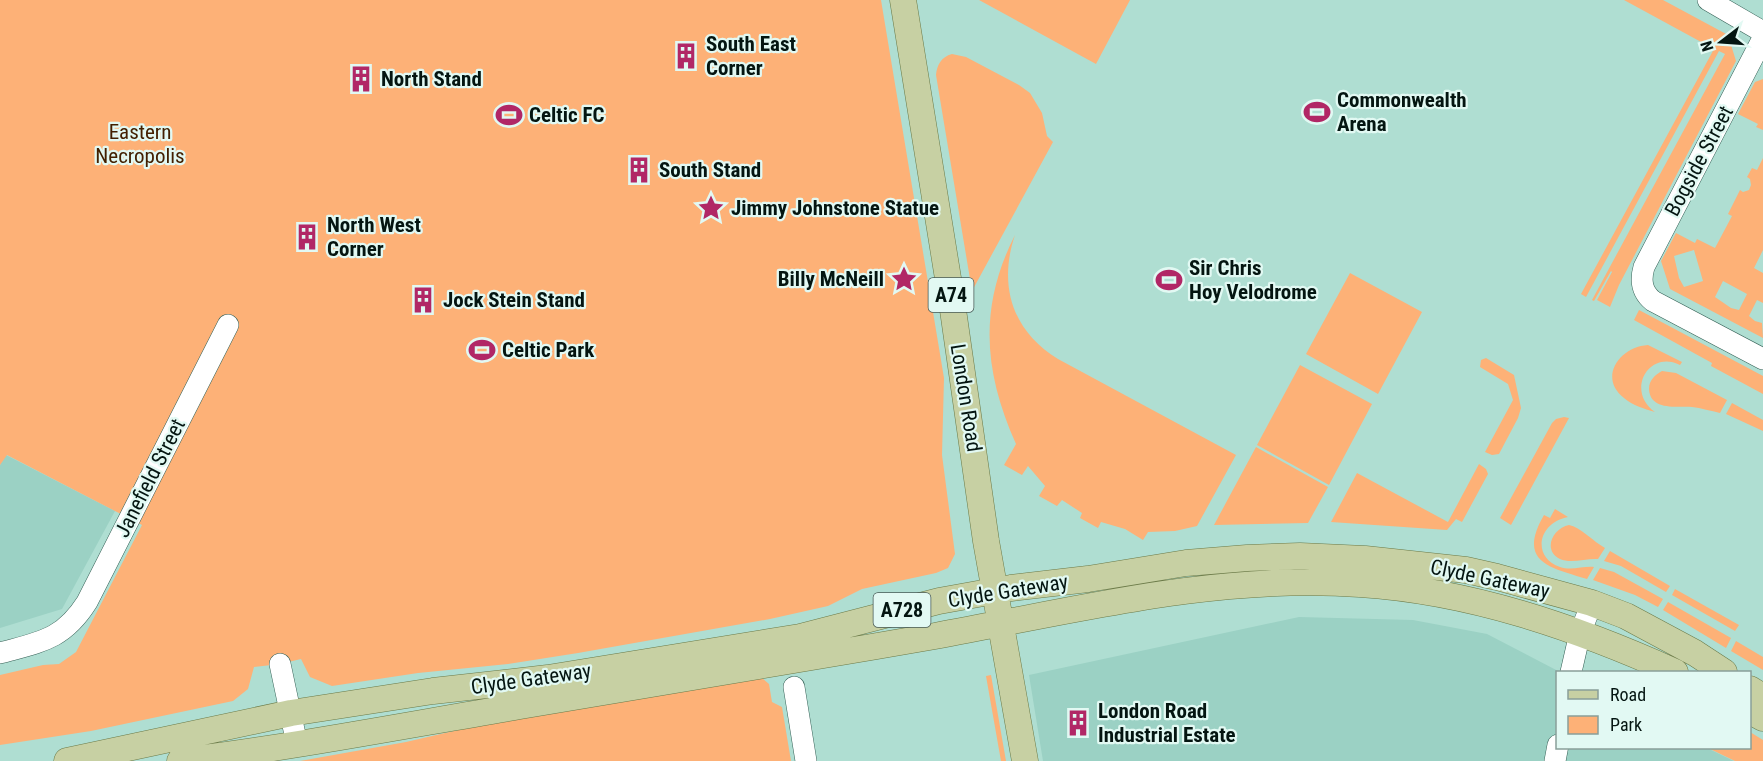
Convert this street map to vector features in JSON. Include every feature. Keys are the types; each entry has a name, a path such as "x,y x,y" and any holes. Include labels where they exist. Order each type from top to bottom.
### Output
{"main road":[{"name":"London Road","path":"903,0 951,294 986,541 1025,761"},
{"name":"Clyde Gateway","path":"68,761 291,714 433,691 548,678 800,637 893,612 996,591 1186,563 1247,558 1302,556 1387,561 1466,570 1592,603 1636,621 1695,653 1722,671"},
{"name":"Clyde Gateway","path":"180,761 297,744 1211,586 1243,584 1355,584 1396,587 1459,598 1526,614 1625,650 1673,671"}],"street":[{"path":"1708,0 1763,32"},
{"name":"Bogside Street","path":"1763,38 1644,267 1642,286 1647,296 1660,306 1763,358"},
{"name":"Janefield Street","path":"0,653 49,639 68,627 87,602 228,325"},
{"path":"1570,671 1580,633 1592,603"},
{"path":"280,664 297,744"},
{"path":"794,687 806,761"}],"shaded area":[{"path":"6,455 115,511 62,609 0,628 0,465"},
{"path":"1299,617 1413,620 1487,634 1558,671 1556,671 1556,749 1709,749 1734,761 1043,761 1029,675"}],"green space":[{"name":"Celtic Park","path":"0,0 881,0 944,378 942,455 955,554 948,568 936,573 862,589 828,606 770,619 508,664 418,673 332,686 310,677 301,659 254,667 248,689 233,701 91,731 0,745 0,675 43,665 59,664 76,652 142,525 7,455 0,465"},
{"path":"979,0 1130,0 1096,64"},
{"path":"1624,0 1663,0 1728,35 1736,61 1619,285 1610,307 1597,300 1611,271 1594,301 1592,300 1725,54 1719,51 1586,297 1581,294 1714,49"},
{"path":"952,54 966,57 1030,93 1042,113 1047,136 1053,142 972,291 936,75 940,62"},
{"path":"1763,79 1763,130 1756,127 1758,124 1738,114 1755,82"},
{"path":"1763,158 1763,250 1754,268 1763,273 1763,303 1757,300 1749,316 1762,323 1763,338 1670,289 1661,261 1676,233 1695,243 1697,239 1715,248 1732,216 1728,214 1740,190 1743,192 1749,190 1751,185 1747,177 1752,168 1757,170","holes":["1694,250 1703,281 1684,287 1679,278 1674,256","1723,281 1747,294 1739,310 1731,308 1715,297"]},
{"path":"1015,235 1008,272 1009,289 1020,321 1029,335 1042,348 1058,359 1236,455 1197,526 1175,531 1148,532 1143,540 1125,529 1101,522 1098,528 1080,518 1082,513 1062,500 1057,506 1039,496 1045,486 1028,466 1022,475 1004,465 1016,444 997,391 992,365 991,314 995,288"},
{"path":"1350,273 1422,312 1378,394 1306,354"},
{"path":"1639,310 1763,376 1763,394 1634,320"},
{"path":"1648,345 1682,362 1680,365 1669,362 1659,363 1651,367 1645,375 1642,394 1646,403 1655,412 1627,400 1616,390 1613,382 1615,365 1621,357 1628,351"},
{"path":"1486,358 1514,375 1521,408 1499,454 1492,455 1485,452 1513,400 1508,384 1480,367 1481,360"},
{"path":"1300,365 1372,404 1329,485 1257,445"},
{"path":"1662,371 1676,373 1727,400 1720,413 1692,407 1665,406 1654,401 1649,386 1653,378"},
{"path":"1732,403 1763,420 1763,431 1726,414"},
{"path":"1564,417 1569,418 1511,525 1500,518 1552,423"},
{"path":"1256,447 1328,487 1308,523 1214,525"},
{"path":"1479,464 1486,469 1488,474 1462,522 1456,519 1447,530 1331,522 1357,473 1448,522"},
{"path":"1555,509 1568,517 1550,526 1544,533 1542,549 1545,556 1551,563 1564,568 1594,567 1587,579 1550,566 1536,553 1534,543 1537,531 1544,515 1550,518"},
{"path":"1569,525 1605,548 1598,559 1569,561 1555,555 1551,545 1554,535 1558,530"},
{"path":"1610,551 1670,586 1666,592 1621,566 1604,561"},
{"path":"1600,568 1614,572 1663,599 1658,607 1635,595 1593,580"},
{"path":"1675,589 1739,625 1735,631 1672,595"},
{"path":"1668,602 1731,638 1726,648 1663,610"},
{"path":"1736,641 1763,657 1763,670 1731,651"},
{"path":"991,675 1006,761 1001,761 986,676"},
{"path":"761,677 769,684 772,702 782,707 791,761 300,761 406,742 493,722"},
{"path":"1751,733 1763,740 1763,761 1735,761 1710,749 1751,749"}],"place":[{"name":"South East Corner","path":"686,56"},
{"name":"North Stand","path":"361,79"},
{"name":"Commonwealth Arena","path":"1317,112"},
{"name":"Celtic FC","path":"509,115"},
{"name":"South Stand","path":"639,170"},
{"name":"Jimmy Johnstone Statue","path":"711,208"},
{"name":"North West Corner","path":"307,237"},
{"name":"Billy McNeill","path":"904,279"},
{"name":"Sir Chris Hoy Velodrome","path":"1169,280"},
{"name":"Jock Stein Stand","path":"423,300"},
{"name":"Celtic Park","path":"482,350"},
{"name":"London Road Industrial Estate","path":"1078,723"}],"park label":[{"name":"Eastern Necropolis","path":"140,144"}]}
